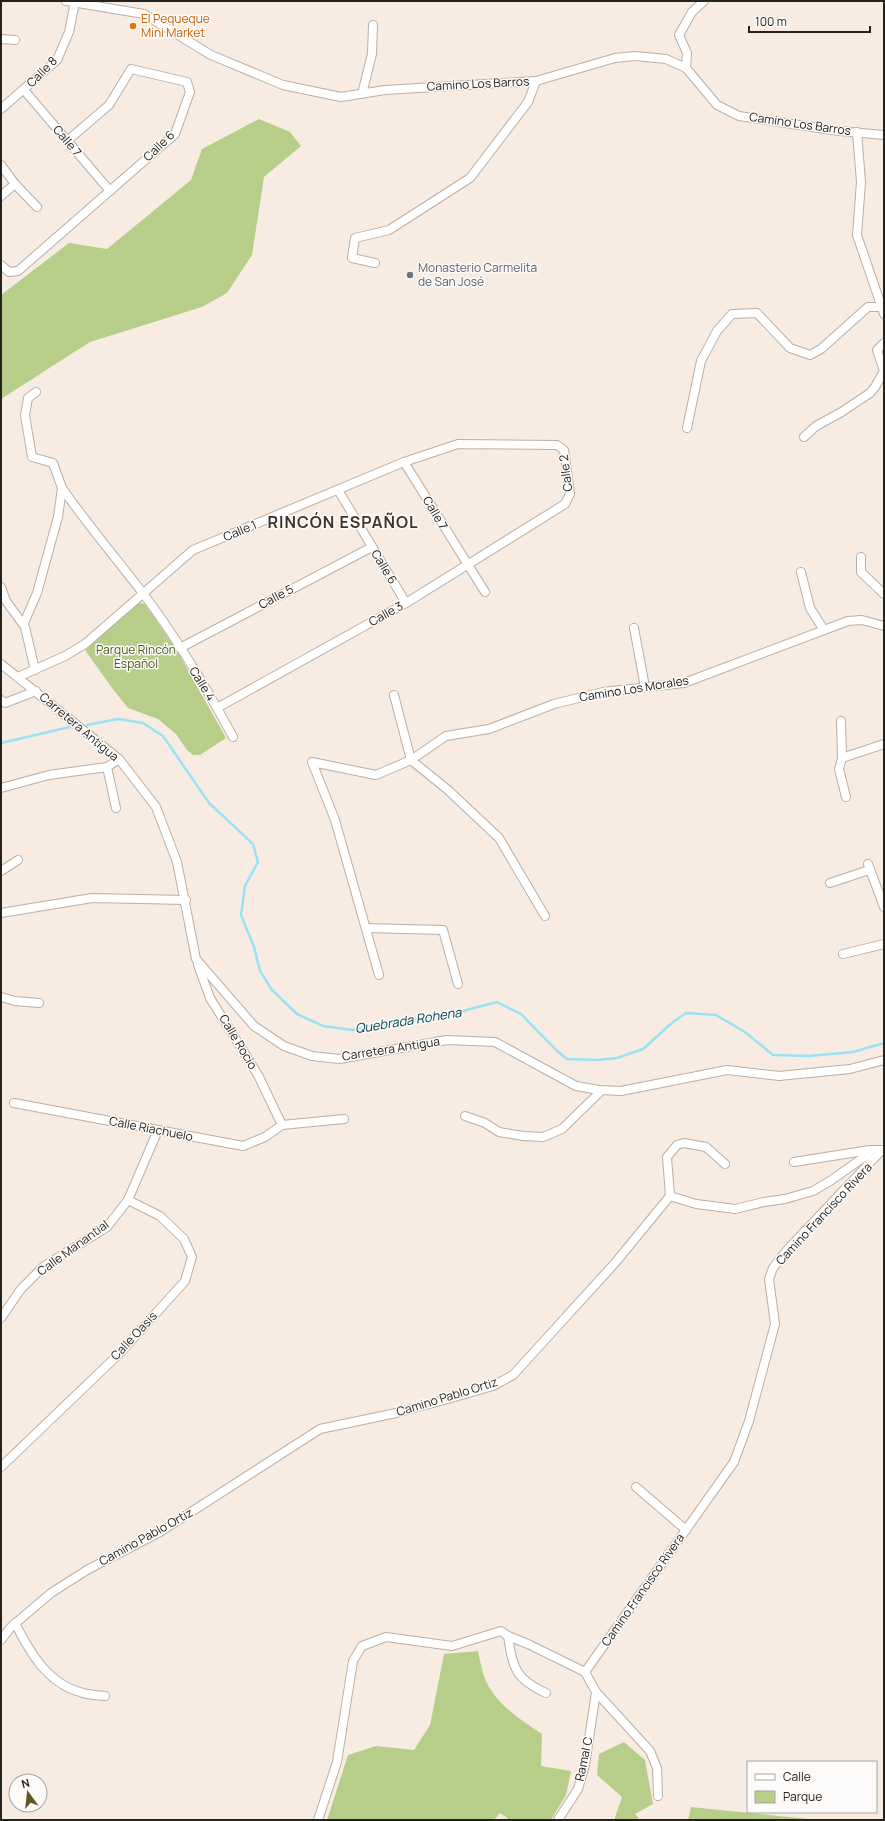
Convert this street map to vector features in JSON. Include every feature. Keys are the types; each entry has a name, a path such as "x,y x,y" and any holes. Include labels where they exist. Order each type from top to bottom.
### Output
{"street":[{"name":"Camino Los Barros","path":"66,1 144,14 211,55 283,85 341,97 385,90 536,81 615,58 636,56 666,58 686,68 717,105 739,116 884,135"},
{"path":"686,68 687,53 679,35 692,12 704,1"},
{"name":"Calle 8","path":"1,109 57,60 69,32 75,2"},
{"path":"362,94 372,54 373,25"},
{"path":"1,39 15,40"},
{"name":"Calle 6","path":"2,266 9,272 18,271 175,134 190,92 187,82 131,69 109,106 67,141"},
{"path":"375,263 352,258 355,238 389,230 470,178 528,102 536,81"},
{"name":"Calle 7","path":"24,90 110,191"},
{"path":"857,132 860,182 856,235 882,310"},
{"path":"1,165 15,184 37,207"},
{"path":"1,196 15,184"},
{"path":"687,428 701,361 717,331 732,314 757,313 790,348 810,355 821,349 868,307 882,310"},
{"path":"804,437 816,426 851,407 875,388 884,371 877,350 884,344"},
{"path":"24,623 37,593 44,570 58,517 62,488 53,463 32,457 25,415 28,398 36,392"},
{"name":"Calle 1","path":"18,677 65,656 85,644 192,550 404,462 458,444 540,445"},
{"name":"Calle 2","path":"540,445 557,445 564,450 570,494 565,504 551,513"},
{"name":"Calle 7","path":"404,462 466,564 485,592"},
{"name":"Calle 4","path":"62,488 85,520 143,593 218,708 233,737"},
{"name":"Calle 6","path":"338,490 406,603"},
{"name":"Calle 3","path":"218,708 406,603 466,564 551,513"},
{"name":"Calle 5","path":"180,648 372,547"},
{"path":"861,557 861,572 884,594"},
{"path":"801,572 810,608 824,630"},
{"path":"1,588 6,601 24,623 35,670"},
{"name":"Camino Los Morales","path":"366,928 335,820 312,762 376,775 411,760 446,736 489,729 554,704 603,692 684,683 848,621 862,620 884,626"},
{"path":"634,628 645,687"},
{"name":"Carretera Antigua","path":"1,664 119,759 156,808 178,862 196,959 254,1026 284,1046 312,1056 339,1059 447,1040 495,1042 576,1086 600,1090 621,1091 727,1070 779,1076 850,1069 884,1060"},
{"path":"1,700 5,703 36,691"},
{"path":"394,695 411,760 448,790 500,838 545,916"},
{"path":"841,721 842,758 839,769 846,796"},
{"path":"842,758 884,744"},
{"path":"1,788 49,775 107,767 119,759"},
{"path":"107,767 116,808"},
{"path":"1,870 18,860"},
{"path":"830,883 868,867 884,907"},
{"path":"1,913 92,898 186,900"},
{"path":"379,975 366,928 443,930 458,984"},
{"path":"843,954 884,944"},
{"name":"Calle Rocío","path":"196,959 210,998 258,1075 282,1124"},
{"path":"1,997 15,1002 39,1003"},
{"path":"465,1116 485,1123 499,1132 523,1136 543,1137 562,1129 600,1090"},
{"name":"Calle Riachuelo","path":"14,1103 243,1146 265,1137 282,1124"},
{"path":"282,1124 344,1119"},
{"name":"Calle Manantial","path":"1,1318 21,1289 43,1267 107,1227 128,1200 158,1130"},
{"path":"725,1164 706,1147 684,1143 677,1145 667,1157 670,1196 696,1204 735,1209 764,1202 785,1200 813,1191 830,1182 867,1155 870,1150"},
{"path":"794,1162 870,1150 883,1150"},
{"name":"Camino Francisco Rivera","path":"585,1672 734,1462 749,1421 775,1324 769,1279 772,1268 787,1250 883,1150"},
{"name":"Camino Pablo Ortiz","path":"1,1640 16,1623 51,1593 87,1570 160,1532 320,1429 396,1413 452,1398 493,1386 513,1375 615,1263 670,1196"},
{"name":"Calle Oasis","path":"1,1467 121,1352 185,1281 192,1257 184,1239 160,1216 128,1200"},
{"path":"636,1487 686,1530"},
{"path":"16,1623 28,1649 45,1670 60,1682 78,1692 105,1696"},
{"path":"318,1820 337,1762 353,1662 362,1646 386,1637 452,1646 500,1631 585,1672 596,1692 650,1751 657,1768 658,1796"},
{"path":"508,1636 512,1663 524,1681 546,1693"},
{"name":"Ramal C","path":"558,1820 578,1789 585,1765 596,1692"}],"green space":[{"path":"259,119 290,132 301,146 264,177 252,255 227,293 202,307 90,342 1,399 1,295 69,243 107,249 191,180 202,149"},
{"name":"Parque Rincón Español","path":"136,604 145,604 176,649 226,738 200,755 193,755 187,750 176,734 158,719 128,708 85,650"},
{"path":"478,1651 485,1677 490,1689 496,1697 510,1711 542,1734 541,1766 571,1771 566,1795 551,1820 510,1820 500,1813 494,1820 327,1820 348,1755 376,1746 414,1750 430,1725 444,1654"},
{"path":"624,1742 645,1760 653,1804 635,1814 640,1820 614,1820 622,1797 597,1775 599,1754"},
{"path":"691,1807 809,1819 809,1820 688,1820"}],"waterway":[{"name":"Quebrada Rohena","path":"87,725 118,719 143,723 163,736 209,803 253,844 258,862 245,886 241,915 254,947 260,971 272,990 297,1014 323,1026 352,1030 455,1013 497,1002 521,1014 557,1051 567,1059 597,1060 617,1058 643,1049 673,1022 686,1013 716,1015 745,1032 773,1055 808,1056 853,1052 884,1043"},
{"name":"Quebrada Rohena","path":"1,743 70,727"}],"place":[{"name":"El Pequeque Mini Market","path":"133,26"},
{"name":"Monasterio Carmelita de San José","path":"410,275"}],"district":[{"name":"RINCÓN ESPAÑOL","path":"343,522"}]}
